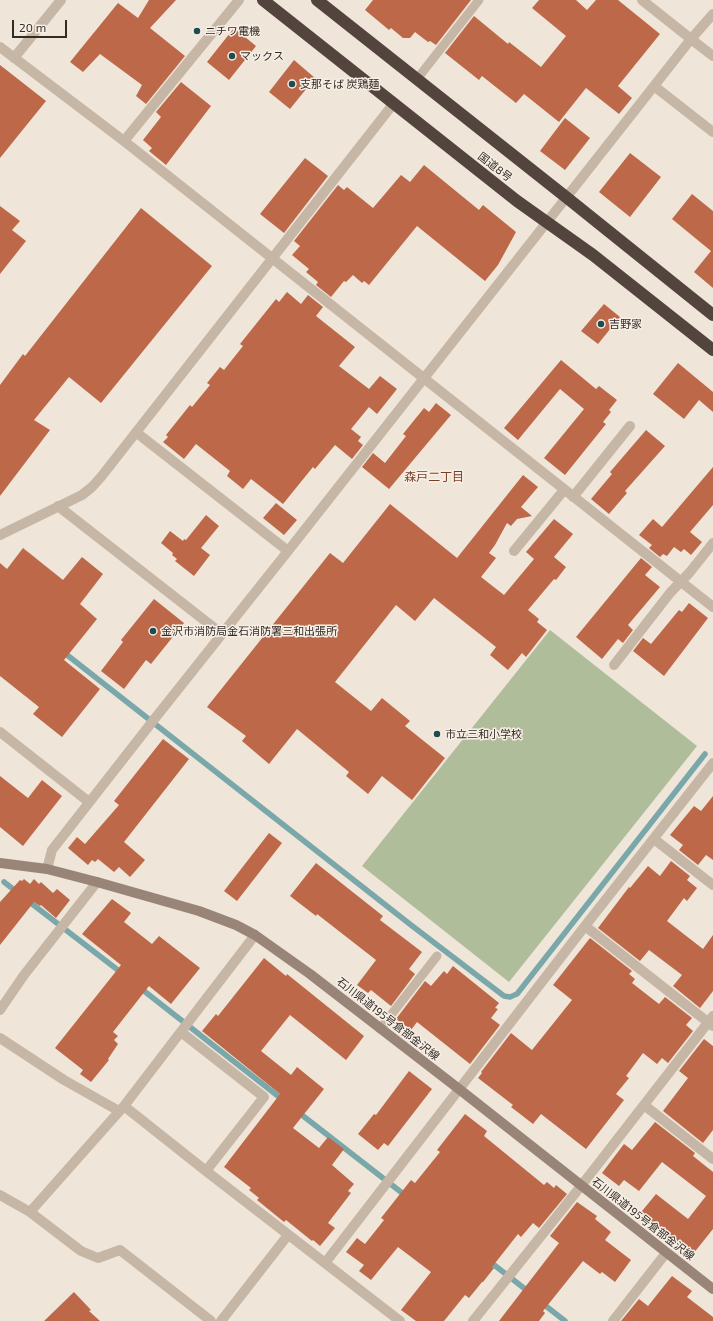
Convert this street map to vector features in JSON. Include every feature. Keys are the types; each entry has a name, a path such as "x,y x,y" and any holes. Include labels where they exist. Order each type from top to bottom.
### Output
{"highway":[{"name":"国道8号","path":"263,0 511,196 593,255 713,350"},
{"name":"国道8号","path":"317,0 713,315"}],"main road":[{"name":"石川県道195号倉部金沢線","path":"0,862 47,869 199,911 236,925 255,935 310,974 459,1089 713,1289"}],"street":[{"path":"14,58 61,0"},
{"path":"124,141 239,0"},
{"path":"642,0 713,56"},
{"path":"47,869 52,850 89,802 691,39 713,14"},
{"path":"0,47 124,141 713,607"},
{"path":"654,86 713,132"},
{"path":"0,535 82,495 92,487 137,433 394,103"},
{"path":"573,497 630,426"},
{"path":"137,433 288,551"},
{"path":"514,551 564,490"},
{"path":"58,506 222,634"},
{"path":"614,665 670,593 713,543"},
{"path":"0,732 89,802"},
{"path":"325,1263 713,762"},
{"path":"654,839 713,885"},
{"path":"0,1010 61,926 97,882"},
{"path":"473,1321 711,1021 585,926"},
{"path":"30,1212 121,1108 255,935"},
{"path":"184,1027 264,1097 206,1171"},
{"path":"0,1038 64,1080 121,1108 206,1171 400,1321"},
{"path":"644,1105 713,1159"},
{"path":"0,1195 30,1212 81,1251 98,1258 120,1250 211,1321"},
{"path":"221,1321 288,1235"},
{"path":"613,1321 666,1253"}],"lane":[{"path":"417,79 478,0"},
{"path":"380,1028 437,956"}],"green space":[{"path":"550,630 697,746 509,982 362,866"}],"building":[{"path":"149,0 176,0 150,28 185,56 146,104 136,96 142,85 100,54 83,72 70,62 118,3 138,18"},
{"path":"373,0 471,0 436,45 430,41 428,42 415,32 410,38 403,38 391,28 389,30 365,10"},
{"path":"539,0 576,0 587,10 596,0 618,0 660,34 618,86 632,98 619,114 586,88 559,122 524,94 516,103 482,76 479,80 445,53 474,16 508,44 509,42 541,67 566,36 532,8"},
{"path":"234,28 256,46 229,80 207,62"},
{"path":"294,60 315,78 290,109 269,92"},
{"path":"0,65 46,101 0,158"},
{"path":"181,82 211,106 166,165 149,151 152,148 143,140 161,117 156,112"},
{"path":"565,118 590,138 565,170 540,151"},
{"path":"630,153 661,177 630,217 599,192"},
{"path":"305,158 328,176 284,233 260,214"},
{"path":"424,165 479,210 483,205 516,232 498,265 485,281 417,226 369,285 364,281 362,283 353,275 346,282 344,281 331,297 316,285 318,282 306,272 309,269 292,255 300,246 294,241 338,185 344,190 347,187 373,208 401,175 410,182"},
{"path":"692,194 713,211 713,288 694,272 711,251 672,219"},
{"path":"0,206 20,221 12,230 26,241 0,274"},
{"path":"141,208 212,266 101,403 69,377 34,420 50,430 0,496 0,385 23,354 25,356"},
{"path":"287,292 301,304 308,295 323,307 316,316 355,347 339,366 369,389 380,376 397,389 377,414 369,407 351,429 361,437 358,441 363,445 352,459 335,445 315,469 313,467 283,504 251,479 243,489 227,476 230,471 196,444 184,459 163,442 168,437 166,435 190,405 192,407 210,385 207,383 220,367 224,370 243,346 240,344 276,299 279,302"},
{"path":"604,304 620,317 598,344 581,331"},
{"path":"561,360 596,389 599,386 617,400 609,410 611,412 603,422 606,424 565,475 544,458 584,409 560,389 518,440 504,428"},
{"path":"678,363 713,392 713,412 699,400 684,419 653,394"},
{"path":"436,403 451,415 389,489 362,467 373,453 385,463 406,436 403,434 424,408 429,412"},
{"path":"646,430 665,446 625,491 627,493 609,514 591,499 612,474 610,472"},
{"path":"713,467 713,505 690,532 702,542 691,555 684,549 681,552 674,547 667,556 663,554 660,557 649,548 652,545 639,535 653,519 662,527"},
{"path":"523,475 538,487 521,507 532,516 517,519 511,526 507,523 489,553 496,558 481,577 504,595 534,559 526,552 554,519 573,534 554,557 566,567 528,610 539,619 537,622 547,630 526,657 522,653 508,670 490,655 496,647 434,598 415,621 396,605 335,682 371,711 382,698 410,721 405,726 445,758 412,800 382,776 368,794 346,776 349,772 297,729 269,764 242,741 246,736 207,707 330,553 343,563 390,504 457,558"},
{"path":"276,503 297,520 284,535 263,518"},
{"path":"206,515 219,526 201,548 210,555 194,576 175,561 177,559 172,555 173,553 161,543 170,531 183,541 184,539 186,540"},
{"path":"23,548 63,580 82,557 103,574 80,604 97,619 64,660 100,689 62,737 33,714 39,707 0,676 0,563 7,569"},
{"path":"641,558 652,567 645,575 660,587 628,625 633,630 623,643 618,639 602,659 576,637"},
{"path":"154,599 184,623 151,664 146,660 124,689 101,671 123,642 121,640"},
{"path":"689,603 708,618 664,676 633,651 643,638 651,644 679,610 682,612"},
{"path":"163,739 189,759 124,842 145,860 130,877 119,867 114,872 98,859 95,862 92,860 88,865 68,848 77,837 85,844 119,805 114,801"},
{"path":"0,776 28,798 42,780 62,796 23,846 0,827"},
{"path":"713,796 713,860 706,855 698,865 679,850 683,845 670,835 694,806 701,811"},
{"path":"269,833 282,843 237,901 224,891"},
{"path":"671,861 690,876 687,880 697,888 687,901 684,898 667,921 703,949 713,935 713,991 700,1008 673,986 682,975 649,950 640,961 598,928 629,887 630,888 648,866 660,876"},
{"path":"316,863 383,916 380,920 422,952 409,969 415,974 391,1006 371,990 368,993 357,985 376,960 317,914 316,916 290,896"},
{"path":"24,879 30,884 34,879 39,884 41,882 53,893 57,889 70,900 56,918 41,905 40,906 34,902 0,945 0,902 20,880 22,881"},
{"path":"112,899 131,913 124,922 152,944 159,936 200,968 171,1004 149,986 113,1032 118,1036 114,1040 118,1044 108,1059 109,1060 91,1082 80,1074 83,1070 55,1048 121,965 82,934"},
{"path":"590,938 632,971 629,974 635,979 632,983 659,1004 665,997 692,1018 686,1025 693,1031 668,1063 662,1058 657,1064 643,1053 626,1076 629,1078 616,1094 624,1100 586,1149 541,1114 533,1124 511,1107 513,1105 478,1078 511,1033 532,1050 572,1000 553,985"},
{"path":"264,958 286,976 287,974 364,1036 346,1060 290,1015 261,1051 291,1075 297,1067 324,1089 293,1128 319,1148 328,1137 344,1149 332,1165 354,1184 348,1191 351,1193 328,1223 335,1228 320,1246 286,1220 284,1222 257,1200 259,1198 249,1190 251,1188 224,1167 280,1094 202,1031 216,1014 218,1016"},
{"path":"453,966 499,1003 495,1008 498,1009 491,1018 500,1025 470,1064 417,1022 411,1030 396,1019 425,981 431,986 444,971 447,974"},
{"path":"704,1039 713,1046 713,1130 703,1143 663,1111 688,1078 679,1071"},
{"path":"409,1071 432,1089 388,1146 384,1143 378,1150 358,1134 374,1114 376,1115"},
{"path":"465,1114 487,1131 484,1136 544,1185 547,1182 554,1188 556,1185 567,1194 539,1228 533,1223 521,1237 518,1234 492,1267 494,1268 483,1282 469,1298 465,1295 444,1321 416,1321 401,1310 431,1272 398,1247 371,1280 359,1271 364,1265 346,1252 357,1238 365,1244 384,1220 381,1218 411,1180 415,1183 440,1152 437,1150"},
{"path":"655,1122 695,1153 693,1156 713,1172 713,1229 693,1254 655,1224 653,1228 638,1216 656,1194 688,1219 706,1196 662,1162 639,1191 624,1180 619,1186 602,1173 624,1144 632,1150"},
{"path":"577,1202 597,1216 595,1219 611,1232 605,1240 631,1260 615,1282 602,1272 600,1274 583,1261 543,1311 545,1313 539,1321 499,1321 559,1243 550,1236"},
{"path":"672,1276 692,1291 687,1297 713,1317 713,1321 621,1321 639,1299 648,1306"},
{"path":"74,1292 91,1310 89,1311 100,1321 44,1321"}],"waterway":[{"path":"62,651 411,925 504,996 510,997 517,994 705,754"},
{"path":"4,882 17,892"},
{"path":"27,900 123,974"},
{"path":"139,987 283,1100"},
{"path":"298,1112 406,1196"},
{"path":"489,1261 529,1292"},
{"path":"542,1303 565,1321"}],"place":[{"name":"ニチワ電機","path":"197,31"},
{"name":"マックス","path":"232,56"},
{"name":"支那そば 炭鶏麺","path":"292,84"},
{"name":"吉野家","path":"601,324"},
{"name":"金沢市消防局金石消防署三和出張所","path":"153,631"},
{"name":"市立三和小学校","path":"437,734"}],"district":[{"name":"森戸二丁目","path":"434,477"}]}
